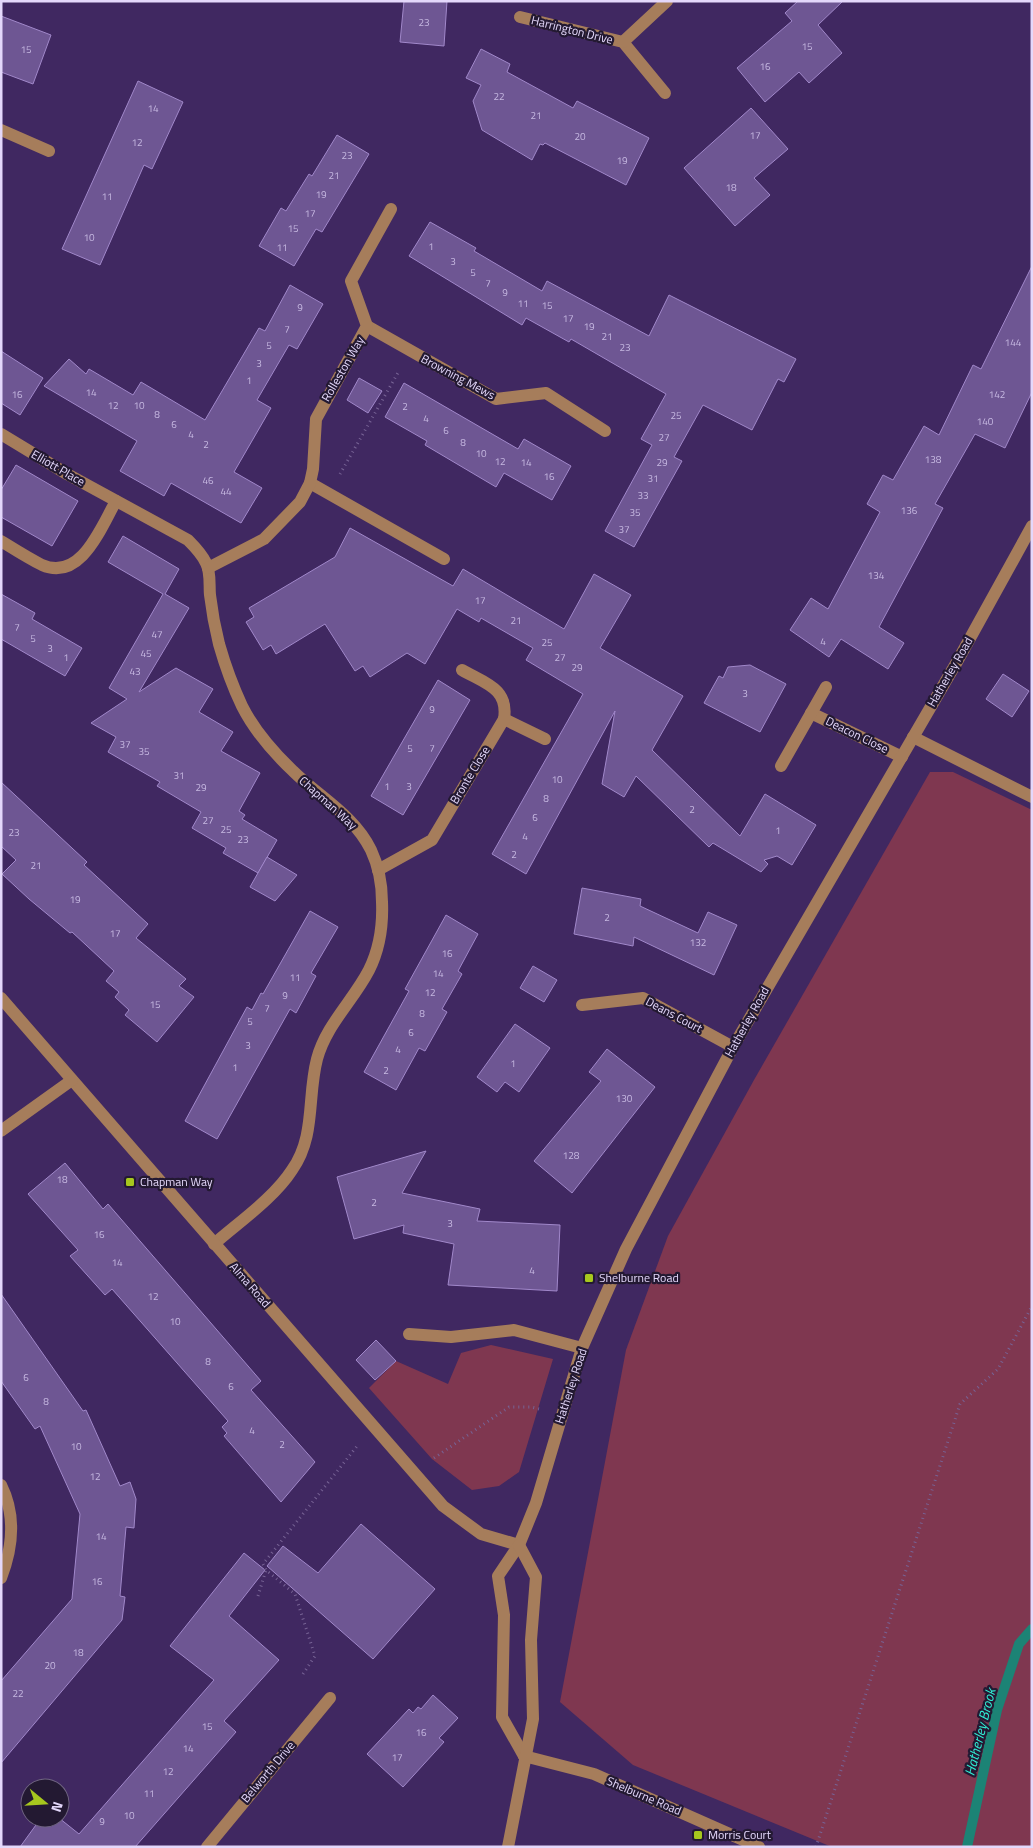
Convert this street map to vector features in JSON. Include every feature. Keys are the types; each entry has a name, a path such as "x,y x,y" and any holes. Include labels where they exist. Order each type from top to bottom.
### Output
{"street":[{"name":"Harrington Drive","path":"623,42 667,1"},
{"name":"Harrington Drive","path":"520,17 623,42 665,93"},
{"path":"1,130 50,151"},
{"name":"Rolleston Way","path":"208,568 252,546 275,530 300,502 310,483 313,469 316,418 368,326 351,281 391,209"},
{"name":"Browning Mews","path":"368,326 496,399 546,393 605,431"},
{"name":"Elliott Place","path":"1,434 116,501 188,540 197,549 208,568"},
{"path":"310,483 444,559"},
{"path":"1,541 43,565 54,568 66,567 78,561 86,552 116,501"},
{"name":"Hatherley Road","path":"524,1756 502,1717 504,1615 498,1576 519,1545 536,1503 582,1348 626,1249 733,1047 902,757 1032,526"},
{"name":"Chapman Way","path":"208,568 219,644 237,694 250,721 293,771 359,830 370,849 378,870 383,921 380,940 369,970 331,1028 317,1058 312,1088 310,1122 301,1155 282,1184 214,1244"},
{"path":"462,670 498,691 504,703 504,719 545,739"},
{"name":"Deacon Close","path":"781,766 826,687"},
{"name":"Deacon Close","path":"812,713 902,757"},
{"name":"Bronte Close","path":"378,870 432,840 504,719"},
{"path":"913,737 1032,797"},
{"name":"Alma Road","path":"1,998 372,1427 443,1506 461,1521 482,1534 519,1545"},
{"name":"Deans Court","path":"582,1005 643,998 733,1047"},
{"path":"1,1131 72,1080"},
{"path":"409,1334 451,1337 514,1330 582,1348"},
{"path":"1,1485 8,1498 12,1530 8,1560 1,1578"},
{"path":"508,1847 524,1756 533,1719 531,1640 536,1576 519,1545"},
{"name":"Belworth Drive","path":"206,1847 330,1698"},
{"name":"Shelburne Road","path":"524,1756 594,1774 759,1847"}],"path":[{"path":"329,493 411,351"},
{"path":"816,1847 960,1404 998,1369 1032,1306"},
{"path":"413,1473 508,1407 531,1407 561,1415"},
{"path":"303,1674 315,1656 295,1594 266,1570 263,1564 372,1427"},
{"path":"258,1596 266,1570"}],"shaded area":[{"path":"930,772 953,772 1032,810 1032,1847 832,1847 633,1765 560,1702 626,1350 668,1236 754,1080"},
{"path":"491,1345 553,1359 519,1472 499,1486 472,1490 432,1459 369,1388 396,1361 448,1384 461,1353"}],"building":[{"path":"404,1 447,1 444,46 400,42"},
{"path":"798,1 843,1 818,25 842,53 809,83 799,72 765,102 737,68 792,21 785,13"},
{"path":"1,16 51,35 33,84 1,72"},
{"path":"481,49 510,64 507,72 573,108 577,101 649,138 626,185 545,143 543,145 540,144 532,160 482,130 473,101 481,85 466,78"},
{"path":"138,81 183,102 152,169 144,165 100,265 62,249"},
{"path":"751,108 788,149 754,178 770,195 735,226 684,168"},
{"path":"337,135 369,154 322,232 316,229 294,266 259,246 281,208 286,211 309,174 312,176"},
{"path":"430,222 476,248 474,251 542,291 547,281 649,336 669,295 796,359 784,382 778,379 752,430 703,405 674,457 682,461 634,547 605,531 652,445 641,439 666,394 571,339 569,342 526,318 522,325 409,256"},
{"path":"1032,266 1032,392 1005,448 975,434 935,504 943,508 879,627 904,643 888,669 841,639 829,657 790,630 811,598 828,609 880,512 867,504 883,475 893,480 924,426 939,435 973,365 981,369"},
{"path":"290,285 323,304 297,349 289,345 257,400 271,408 234,472 262,488 241,523 171,483 164,496 120,471 137,441 44,386 69,359 86,374 89,369 133,395 141,382 205,420 259,328 265,331"},
{"path":"1,351 43,378 20,415 1,403"},
{"path":"359,378 382,391 368,413 347,400"},
{"path":"404,383 518,449 524,439 571,466 552,500 504,473 496,487 425,445 427,441 385,417"},
{"path":"16,465 78,501 52,546 1,517 1,490"},
{"path":"350,528 453,586 463,569 564,629 594,574 631,595 600,648 683,696 652,750 740,836 765,794 816,825 792,865 777,856 764,860 768,864 761,872 713,843 709,847 636,776 624,797 602,784 615,711 526,874 492,854 583,694 526,660 533,648 481,618 479,622 457,609 425,664 407,653 370,677 363,666 355,671 325,624 276,654 271,645 263,650 246,622 254,617 249,608 335,557"},
{"path":"123,536 179,569 165,594 189,608 139,692 176,668 213,689 199,712 233,732 221,751 260,773 239,811 245,815 242,819 277,840 258,873 223,853 226,848 192,828 201,812 157,786 160,782 108,752 116,737 91,723 127,699 109,688 163,594 108,562"},
{"path":"1,594 35,613 32,619 82,648 65,676 1,639"},
{"path":"750,665 786,684 760,732 704,703 719,676 723,678 728,667"},
{"path":"1003,674 1029,691 1012,717 986,699"},
{"path":"438,680 470,700 403,815 371,796"},
{"path":"1,782 87,862 84,865 148,924 136,938 186,979 179,986 194,997 157,1042 125,1015 129,1010 115,997 119,992 106,981 114,971 72,932 70,933 2,874 16,860 1,846"},
{"path":"267,857 297,875 275,901 250,887"},
{"path":"582,888 641,899 640,906 698,933 708,912 737,925 714,975 634,937 633,946 574,934"},
{"path":"310,911 338,927 311,973 316,976 296,1013 290,1009 217,1139 185,1121 247,1007 252,1010 261,993 263,994"},
{"path":"446,915 478,934 458,971 462,974 442,1009 447,1012 425,1051 419,1048 396,1090 364,1072 409,991 405,989"},
{"path":"533,966 557,980 544,1002 520,988"},
{"path":"515,1024 550,1048 519,1092 505,1082 497,1092 477,1077"},
{"path":"607,1049 655,1087 572,1193 534,1161 601,1081 589,1072"},
{"path":"426,1151 402,1193 480,1209 477,1221 560,1225 557,1291 448,1285 454,1244 403,1233 404,1225 354,1239 337,1177"},
{"path":"65,1163 103,1209 108,1204 261,1381 251,1390 315,1462 281,1502 224,1436 227,1433 222,1427 228,1421 112,1289 105,1295 70,1256 78,1250 28,1194"},
{"path":"1,1294 83,1411 86,1410 120,1486 130,1482 136,1499 134,1528 126,1527 120,1596 125,1597 122,1620 1,1763 1,1681 72,1599 80,1514 40,1426 35,1429 1,1381"},
{"path":"376,1340 396,1361 375,1380 356,1360"},
{"path":"361,1524 435,1589 373,1659 267,1566 283,1546 318,1573"},
{"path":"244,1553 265,1570 229,1616 279,1660 224,1721 236,1732 135,1847 20,1847 34,1828 70,1827 79,1834 214,1680 170,1646"},
{"path":"433,1695 458,1718 439,1738 444,1742 403,1787 367,1754 409,1709 413,1713 418,1707 421,1709"}],"waterway":[{"name":"Hatherley Brook","path":"967,1847 997,1710 1019,1644 1032,1629"}],"place":[{"name":"Chapman Way","path":"130,1182"},
{"name":"Shelburne Road","path":"589,1278"},
{"name":"Morris Court","path":"698,1835"}]}
